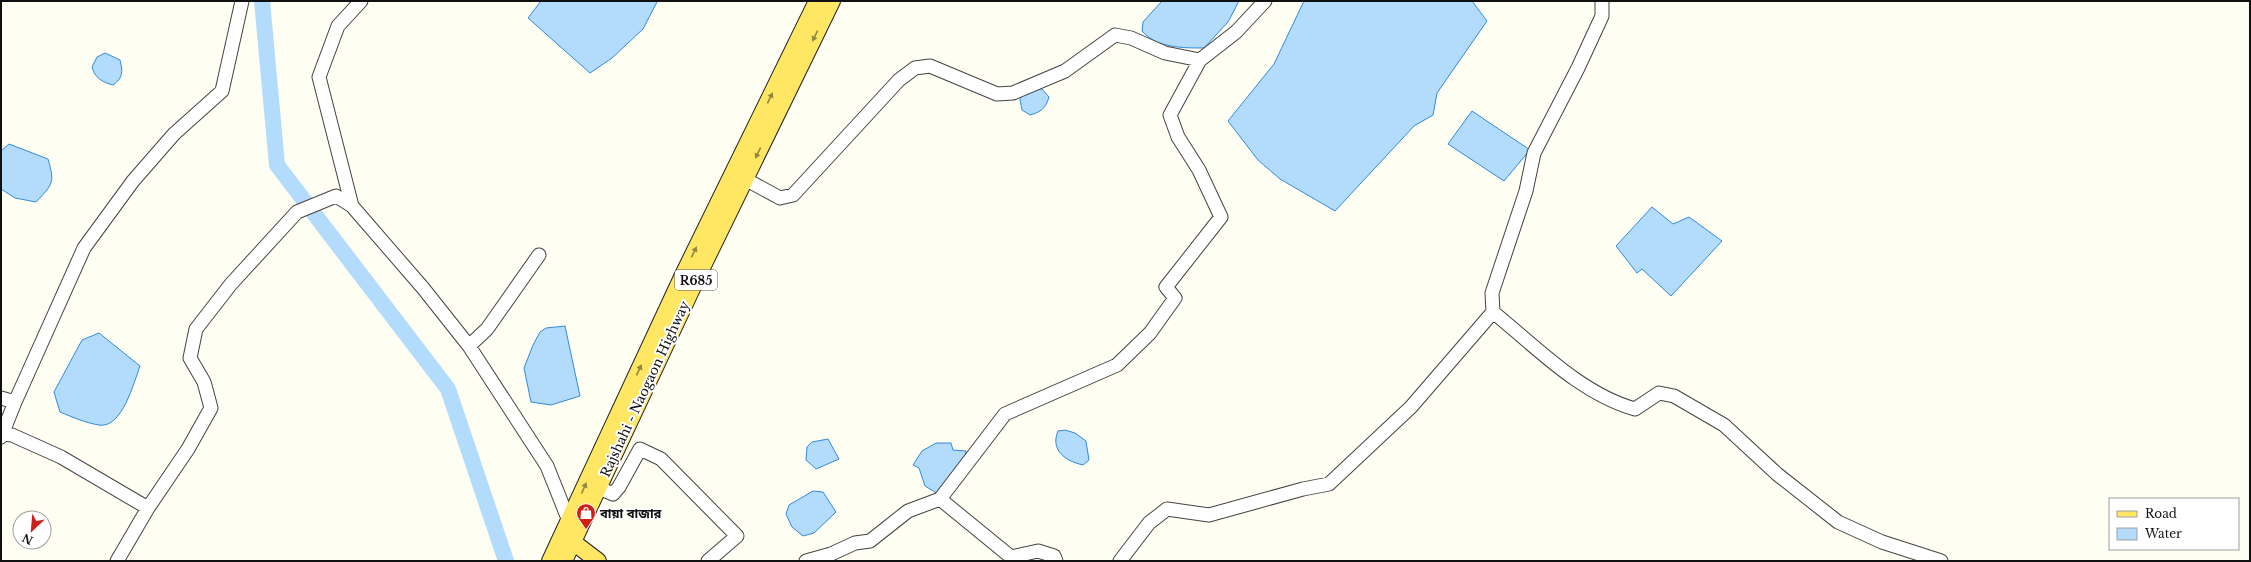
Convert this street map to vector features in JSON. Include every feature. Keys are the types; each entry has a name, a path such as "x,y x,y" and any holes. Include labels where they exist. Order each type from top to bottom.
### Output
{"main road":[{"name":"Rajshahi - Naogaon Highway","path":"564,561 599,488 624,419 683,275 817,1"},
{"name":"Rajshahi - Naogaon Highway","path":"550,561 569,521 624,419 745,179 832,1"},
{"path":"573,542 598,561"}],"street":[{"path":"148,508 61,457 12,435 2,436 15,402 84,248 133,181 174,134 222,91 242,1"},
{"path":"352,206 319,77 338,26 361,1"},
{"path":"806,561 831,554 855,543 870,541 908,511 940,500 1005,414 1117,365 1150,333 1175,298 1166,287 1221,217 1199,170 1178,137 1170,115 1200,60 1236,32 1265,1"},
{"path":"1120,561 1149,523 1167,509 1209,515 1303,489 1329,484 1411,407 1493,312 1492,293 1526,191 1534,153 1578,68 1602,16 1602,1"},
{"path":"745,179 780,198 793,195 899,80 915,68 930,66 997,94 1013,92 1065,71 1115,35 1130,38 1165,53 1200,60"},
{"path":"118,561 148,508 188,449 211,408 204,382 190,358 196,329 232,284 297,212 314,203 336,196 352,206 423,288 469,346 547,466 569,521"},
{"path":"469,346 487,329 539,255"},
{"path":"1493,312 1574,378 1618,404 1635,409 1659,393 1674,396 1724,425 1777,474 1838,522 1882,542 1941,561"},
{"path":"1,398 15,402"},
{"path":"599,488 613,494 620,487 640,449 661,459 737,536 708,561"},
{"path":"940,500 1011,557 1038,551 1054,556 1056,561"}],"water":[{"path":"541,1 657,2 643,29 612,58 590,73 528,18"},
{"path":"1162,1 1239,1 1228,22 1204,48 1187,48 1162,44 1148,37 1142,31 1143,22"},
{"path":"1304,1 1472,1 1487,21 1437,93 1433,115 1414,126 1335,211 1280,179 1258,160 1228,121 1274,64"},
{"path":"105,53 120,60 122,68 119,80 113,85 100,79 95,74 92,67 97,57"},
{"path":"1035,88 1042,89 1049,97 1042,109 1030,115 1022,110 1020,100 1021,94"},
{"path":"1472,111 1530,150 1504,181 1448,144"},
{"path":"9,144 48,159 52,178 51,183 36,202 15,198 1,189 1,151"},
{"path":"1652,207 1673,224 1689,217 1722,241 1671,296 1642,269 1637,273 1616,246"},
{"path":"565,326 580,396 551,405 531,402 524,368 533,345 540,332 546,328"},
{"path":"99,333 140,366 126,403 120,412 114,420 107,424 99,425 60,412 54,392 82,340"},
{"path":"1065,430 1075,433 1086,441 1089,460 1083,465 1070,461 1061,454 1058,449 1056,438 1058,431"},
{"path":"828,439 839,459 816,469 806,460 807,447 812,442"},
{"path":"936,443 951,443 953,450 966,451 965,458 938,494 925,486 919,468 913,465 922,451"},
{"path":"813,491 823,492 836,512 814,533 803,536 792,527 786,514 789,505"}],"waterway":[{"path":"262,1 277,165 448,389 506,561"}],"place":[{"name":"বায়া বাজার","path":"586,530"}]}
